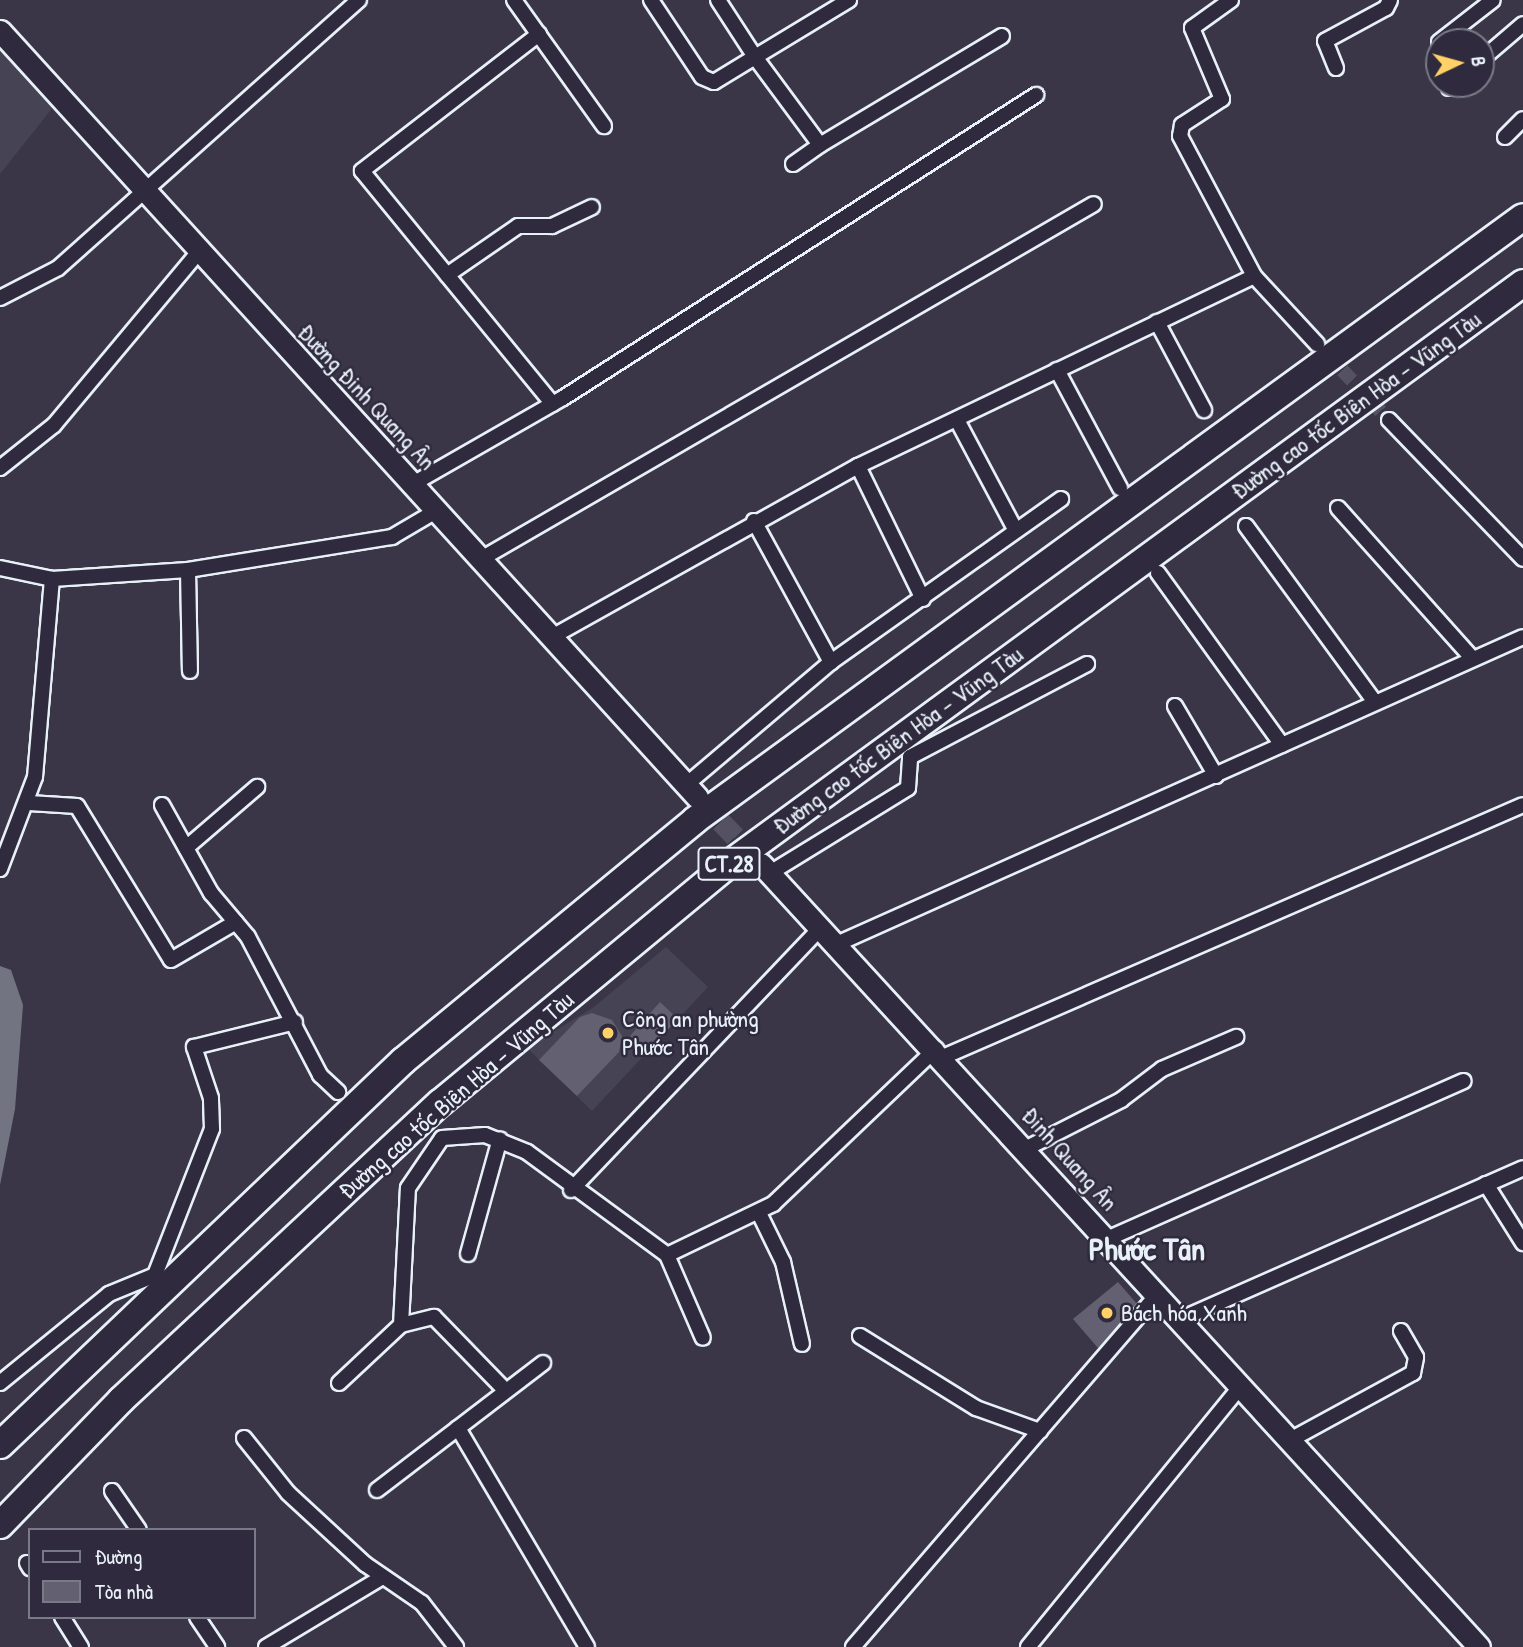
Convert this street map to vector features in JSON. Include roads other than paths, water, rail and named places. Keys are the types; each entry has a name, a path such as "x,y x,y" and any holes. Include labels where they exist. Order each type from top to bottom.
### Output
{"highway":[{"name":"CT.28","path":"0,1445 403,1061 695,820 1523,217"},
{"name":"Đường cao tốc Biên Hòa – Vũng Tàu","path":"0,1525 121,1400 440,1102 729,864 1523,283"}],"street":[{"path":"0,298 58,268 141,189 359,0"},
{"path":"514,0 604,126"},
{"path":"651,0 708,82 849,0"},
{"path":"718,0 755,57 820,145"},
{"path":"1231,0 1192,27 1222,99 1179,130 1254,276 1317,344"},
{"path":"1336,68 1325,41 1386,8 1390,0"},
{"path":"1457,28 1493,0"},
{"path":"1495,48 1523,24"},
{"name":"Đường Đinh Quang Ân","path":"1,33 198,253 691,791"},
{"path":"539,34 362,171 553,404"},
{"path":"793,164 820,145 1002,36"},
{"path":"411,485 553,404 1036,95"},
{"path":"1505,137 1523,119"},
{"path":"481,559 1094,204"},
{"path":"447,275 518,226 552,226 592,207"},
{"path":"0,468 54,425 198,253"},
{"path":"550,638 754,521 858,466 1254,276"},
{"path":"1157,322 1204,410"},
{"path":"1057,370 1120,488"},
{"path":"957,420 1015,529"},
{"path":"1389,420 1523,558"},
{"path":"858,466 923,599"},
{"path":"691,791 831,662 923,599 1015,529 1061,499"},
{"path":"1338,508 1471,657"},
{"path":"0,568 52,579 188,570 392,537 436,511"},
{"path":"754,521 831,662"},
{"path":"1246,526 1375,702"},
{"path":"188,570 190,671"},
{"path":"1158,573 1282,745"},
{"path":"0,869 29,803 52,579"},
{"path":"839,943 1216,776 1471,657 1523,637"},
{"path":"765,868 908,788 910,757 1087,664"},
{"path":"1175,706 1216,776"},
{"path":"186,848 257,787"},
{"path":"29,803 76,806 171,960 236,922"},
{"path":"162,805 295,1022 320,1075 338,1092"},
{"path":"667,1255 760,1213 939,1053 1523,805"},
{"name":"Đinh Quang Ân","path":"765,868 839,943 1156,1296 1292,1439 1479,1647"},
{"path":"571,1190 822,926"},
{"path":"0,1383 108,1294 155,1275 212,1129 211,1098 194,1047 295,1022"},
{"path":"1025,1149 1121,1100 1162,1069 1236,1037"},
{"path":"1107,1239 1464,1081"},
{"path":"401,1325 408,1188 442,1138 500,1139 527,1152 571,1190 667,1255 703,1338"},
{"path":"468,1254 500,1139"},
{"path":"1179,1320 1523,1168"},
{"path":"1486,1184 1523,1243"},
{"path":"760,1213 783,1262 802,1344"},
{"path":"853,1647 1156,1296"},
{"path":"339,1383 401,1325 434,1317 447,1324 505,1390"},
{"path":"1292,1439 1413,1373 1416,1357 1401,1331"},
{"path":"860,1336 976,1408 1040,1431"},
{"path":"377,1490 543,1363"},
{"path":"1028,1647 1241,1386"},
{"path":"458,1428 587,1647"},
{"path":"244,1438 288,1493 382,1578 422,1603 456,1647"},
{"path":"112,1491 138,1528"},
{"path":"266,1647 382,1578"},
{"path":"63,1619 81,1647"},
{"path":"198,1619 217,1647"}],"water":[{"path":"0,966 11,970 23,1005 15,1109 0,1185"}],"tunnel":[{"path":"1328,355 1389,420"},
{"path":"699,799 759,861"}],"place":[{"name":"Công an phường Phước Tân","path":"608,1033"},
{"name":"Bách hóa Xanh","path":"1107,1313"}],"district":[{"name":"Phước Tân","path":"1147,1249"}]}
